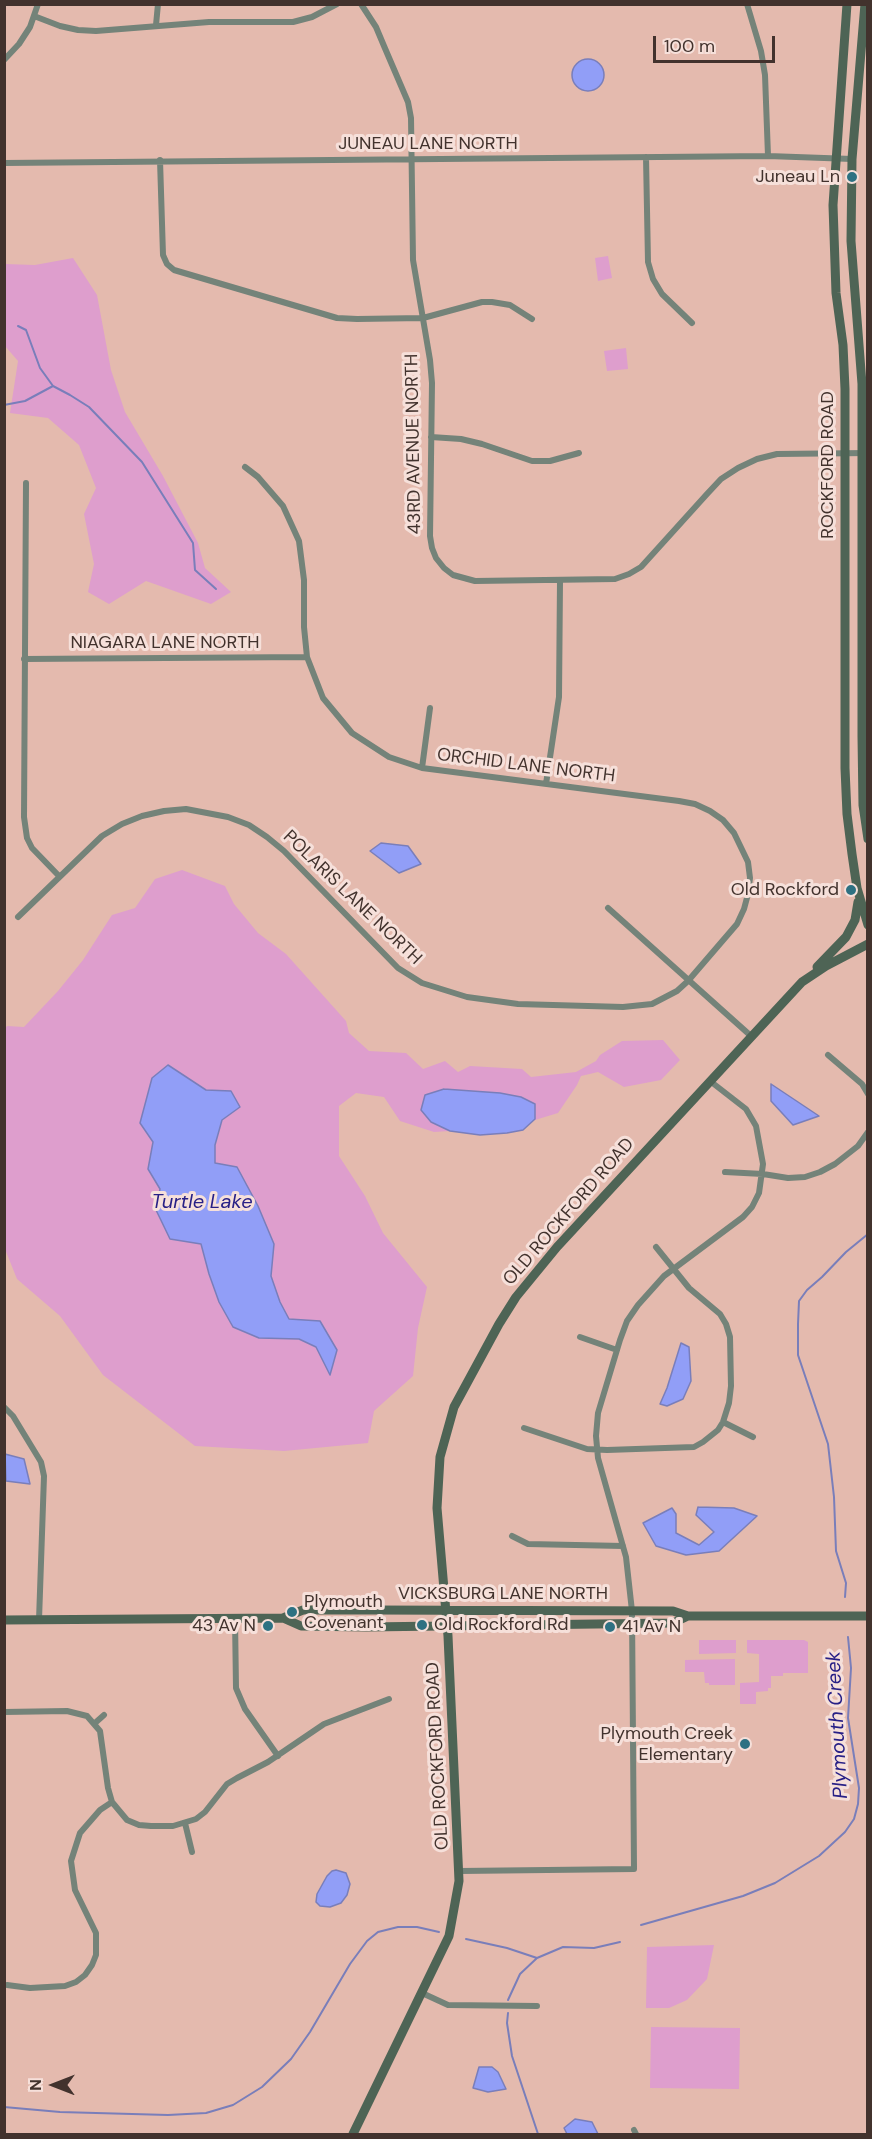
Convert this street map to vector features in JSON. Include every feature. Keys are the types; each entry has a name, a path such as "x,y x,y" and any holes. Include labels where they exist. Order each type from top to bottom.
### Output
{"main road":[{"name":"ROCKFORD ROAD","path":"848,4 835,159 834,247 836,293 843,345 847,814 857,888 867,925"},
{"name":"ROCKFORD ROAD","path":"865,4 852,159 852,269 862,384 865,453 862,736 863,805 867,839"},
{"path":"802,982 836,948 850,930 858,910 857,888"},
{"name":"OLD ROCKFORD ROAD","path":"353,2134 449,1934 460,1871 437,1482 442,1449 454,1407 499,1324 529,1280 802,982 825,966 867,945"},
{"name":"VICKSBURG LANE NORTH","path":"4,1620 283,1618 303,1610 446,1609 673,1611 688,1616 867,1616"},
{"name":"VICKSBURG LANE NORTH","path":"283,1618 301,1626 565,1626 673,1623 688,1616"}],"street":[{"path":"4,60 19,44 38,4"},
{"path":"156,25 158,4"},
{"path":"34,16 60,26 96,31 156,25 293,22 337,4"},
{"name":"43RD AVENUE NORTH","path":"361,4 376,27 408,102 413,134 413,260 430,360 432,548 444,568 464,580 560,581"},
{"path":"747,4 761,51 765,75 768,156"},
{"name":"JUNEAU LANE NORTH","path":"4,163 768,156 852,159"},
{"path":"646,157 648,262 653,279 662,294 692,323"},
{"path":"160,160 163,255 167,264 174,270 337,318 423,318 492,302 510,305 532,319"},
{"path":"431,437 461,439 532,461 550,461 579,453"},
{"path":"546,784 559,697 560,581 615,579 641,567 721,479 757,459 797,452 865,453"},
{"name":"ORCHID LANE NORTH","path":"245,467 258,477 283,506 299,541 304,580 304,627 307,657 323,698 352,733 388,757 422,768 695,804 723,820 742,846 749,880"},
{"path":"26,483 25,828 33,848 59,876"},
{"name":"NIAGARA LANE NORTH","path":"24,659 307,657"},
{"path":"422,768 430,708"},
{"name":"POLARIS LANE NORTH","path":"18,917 102,836 122,824 164,811 186,809 207,812 249,825 267,837 284,851 398,968 410,977 435,988 467,997 518,1004 623,1007 651,1004 677,991 688,981 737,924 744,909 749,880"},
{"path":"608,908 751,1036"},
{"path":"828,1055 862,1084 867,1094"},
{"path":"460,1871 634,1869 633,1623 623,1546 603,1480 597,1450 598,1413 627,1322 638,1305 650,1289 674,1268 743,1217 752,1207 759,1193 763,1174 762,1150 752,1117 746,1109 710,1081"},
{"path":"724,1172 788,1178 805,1177 820,1172 849,1155 867,1132"},
{"path":"524,1428 587,1449 597,1450 694,1447 712,1436 723,1422 731,1386 730,1337 726,1324 720,1314 689,1288 656,1247"},
{"path":"580,1337 617,1350"},
{"path":"4,1407 13,1416 41,1462 44,1476 39,1620"},
{"path":"723,1422 753,1437"},
{"path":"512,1536 528,1544 623,1546"},
{"path":"235,1618 236,1688 239,1699 278,1756"},
{"path":"4,1712 78,1712 87,1716 95,1723 103,1741 108,1788 112,1802 127,1820 139,1825 152,1826 185,1823 196,1819 205,1812 227,1784 278,1756 324,1724 389,1699"},
{"path":"95,1723 104,1715"},
{"path":"7,1985 30,1988 65,1986 85,1975 92,1965 96,1955 96,1933 75,1890 71,1861 80,1833 89,1821 112,1802"},
{"path":"185,1823 192,1852"},
{"path":"422,1993 446,2004 461,2006 537,2006"}],"shaded area":[{"path":"608,256 612,278 598,281 595,258"},
{"path":"73,258 97,295 111,370 125,412 163,476 198,543 205,568 231,592 211,604 146,581 109,604 88,592 94,564 84,514 96,488 79,445 48,418 10,413 18,361 5,346 5,264 35,265"},
{"path":"626,348 628,369 607,371 604,351"},
{"path":"182,870 225,886 234,904 258,933 286,954 346,1021 349,1033 369,1051 406,1053 423,1069 445,1061 458,1072 470,1066 522,1069 531,1077 576,1072 596,1061 600,1055 622,1041 663,1040 680,1060 661,1080 624,1087 598,1072 581,1076 558,1113 512,1127 434,1132 400,1121 384,1097 356,1093 339,1106 339,1156 365,1196 383,1233 427,1287 418,1328 413,1376 374,1411 368,1443 284,1451 195,1446 103,1375 60,1316 17,1279 5,1249 5,1029 7,1026 24,1027 58,991 83,960 112,915 135,908 155,879"},
{"path":"699,1640 736,1640 736,1653 699,1654"},
{"path":"747,1640 804,1640 808,1642 808,1673 783,1673 783,1676 771,1676 771,1688 768,1688 768,1691 756,1692 756,1704 740,1704 740,1683 759,1682 759,1654 747,1653"},
{"path":"735,1659 735,1685 709,1685 705,1683 704,1672 685,1672 685,1660"},
{"path":"714,1945 707,1979 687,2000 669,2008 646,2008 647,1947"},
{"path":"651,2027 740,2028 739,2089 650,2088"}],"water":[{"path":"588,59 599,64 604,75 599,86 588,91 577,86 572,75 577,64"},
{"path":"381,843 408,846 421,864 399,873 370,851"},
{"name":"Turtle Lake","path":"168,1065 206,1090 231,1091 240,1107 222,1120 215,1145 215,1163 237,1167 258,1206 274,1244 271,1276 289,1319 320,1321 337,1350 330,1375 316,1347 299,1339 259,1338 233,1327 219,1302 201,1244 170,1239 156,1210 160,1189 148,1169 153,1142 140,1123 152,1078"},
{"path":"771,1084 819,1116 793,1125 771,1101"},
{"path":"444,1089 500,1093 521,1097 535,1104 535,1119 523,1130 507,1133 480,1135 450,1131 431,1122 421,1110 425,1095"},
{"path":"681,1343 689,1347 691,1381 683,1399 667,1406 660,1404"},
{"path":"5,1454 24,1459 30,1484 6,1481"},
{"path":"698,1507 734,1508 757,1516 719,1551 686,1555 656,1546 643,1523 672,1508 676,1514 676,1533 699,1545 714,1532 696,1515"},
{"path":"336,1870 346,1873 350,1884 347,1895 341,1903 330,1907 320,1906 316,1902 317,1894 327,1876"},
{"path":"479,2067 492,2067 498,2072 506,2089 488,2092 473,2088"},
{"path":"575,2119 592,2122 598,2134 567,2134 564,2128"}],"waterway":[{"path":"18,326 26,330 40,368 53,386"},
{"path":"4,405 25,401 53,386 89,407 142,462 193,543 195,570 216,589"},
{"name":"Plymouth Creek","path":"845,1597 846,1583 836,1551 834,1497 828,1444 798,1355 799,1301 807,1290 846,1252 868,1234"},
{"name":"Plymouth Creek","path":"641,1925 743,1896 775,1883 819,1856 845,1832 854,1819 859,1788 848,1718 851,1668 848,1637"},
{"path":"4,2107 60,2112 168,2115 206,2113 233,2105 262,2087 291,2059 310,2032 350,1964 367,1941 378,1932 398,1927 417,1927 439,1932"},
{"path":"466,1939 507,1948 537,1958"},
{"name":"Plymouth Creek","path":"508,2000 520,1974 537,1958 563,1947 594,1948 620,1942"},
{"name":"Plymouth Creek","path":"508,2013 507,2023 512,2056 538,2134"}],"place":[{"name":"Juneau Ln","path":"852,177"},
{"name":"Old Rockford","path":"851,890"},
{"name":"Plymouth Covenant","path":"292,1612"},
{"name":"Old Rockford Rd","path":"422,1625"},
{"name":"43 Av N","path":"268,1626"},
{"name":"41 Av N","path":"610,1627"},
{"name":"Plymouth Creek Elementary","path":"745,1744"}]}
